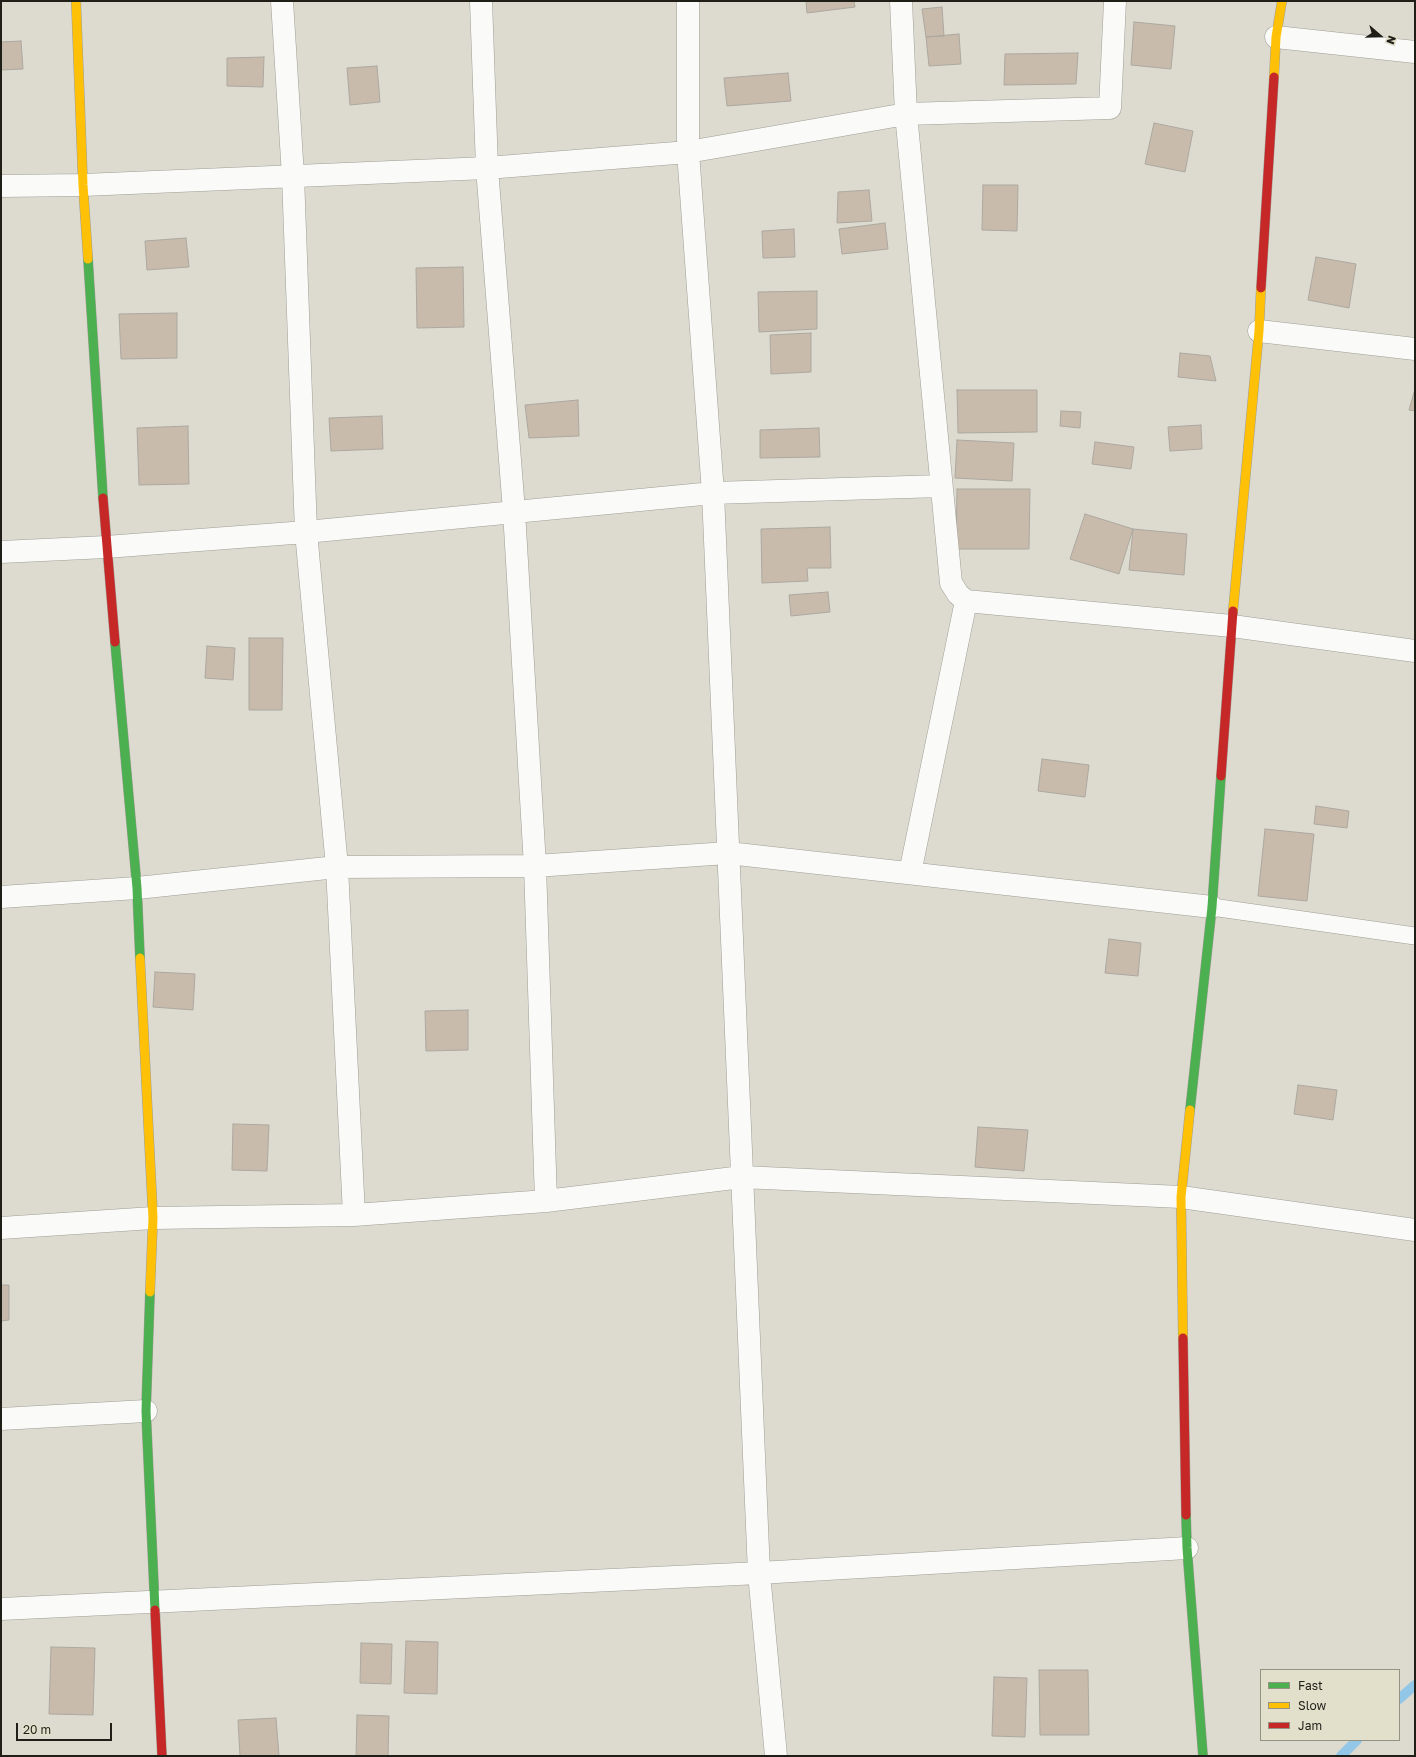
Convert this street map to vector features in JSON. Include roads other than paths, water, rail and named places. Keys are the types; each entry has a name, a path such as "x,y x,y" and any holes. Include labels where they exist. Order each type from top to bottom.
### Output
{"street":[{"path":"76,1 83,185 106,547 137,888 153,1218 146,1411 162,1756"},
{"path":"282,1 293,176 306,532 337,867 354,1214"},
{"path":"481,1 487,168 514,511 535,866 546,1201"},
{"path":"688,1 688,152 713,493 759,1573 776,1756"},
{"path":"901,1 906,114 941,486 951,583 958,594 966,601 1232,626 1415,652"},
{"path":"1,186 83,185 487,168 688,152 906,114 1110,108 1115,1"},
{"path":"1203,1756 1187,1548 1180,1197 1212,907 1232,626 1259,331 1276,37 1282,1"},
{"path":"1276,37 1415,52"},
{"path":"1259,331 1415,349"},
{"path":"1,552 106,547 306,532 713,493 941,486"},
{"path":"910,873 966,601"},
{"path":"1,897 137,888 337,867 535,866 728,853 1212,907"},
{"path":"1,1228 153,1218 354,1214 546,1201 742,1177 1180,1197 1415,1230"},
{"path":"1,1419 146,1411"},
{"path":"1,1609 759,1573 1187,1548"}],"lane":[{"path":"1212,907 1415,936"}],"waterway":[{"path":"1400,1698 1415,1685"},
{"path":"1341,1756 1356,1741"}]}
